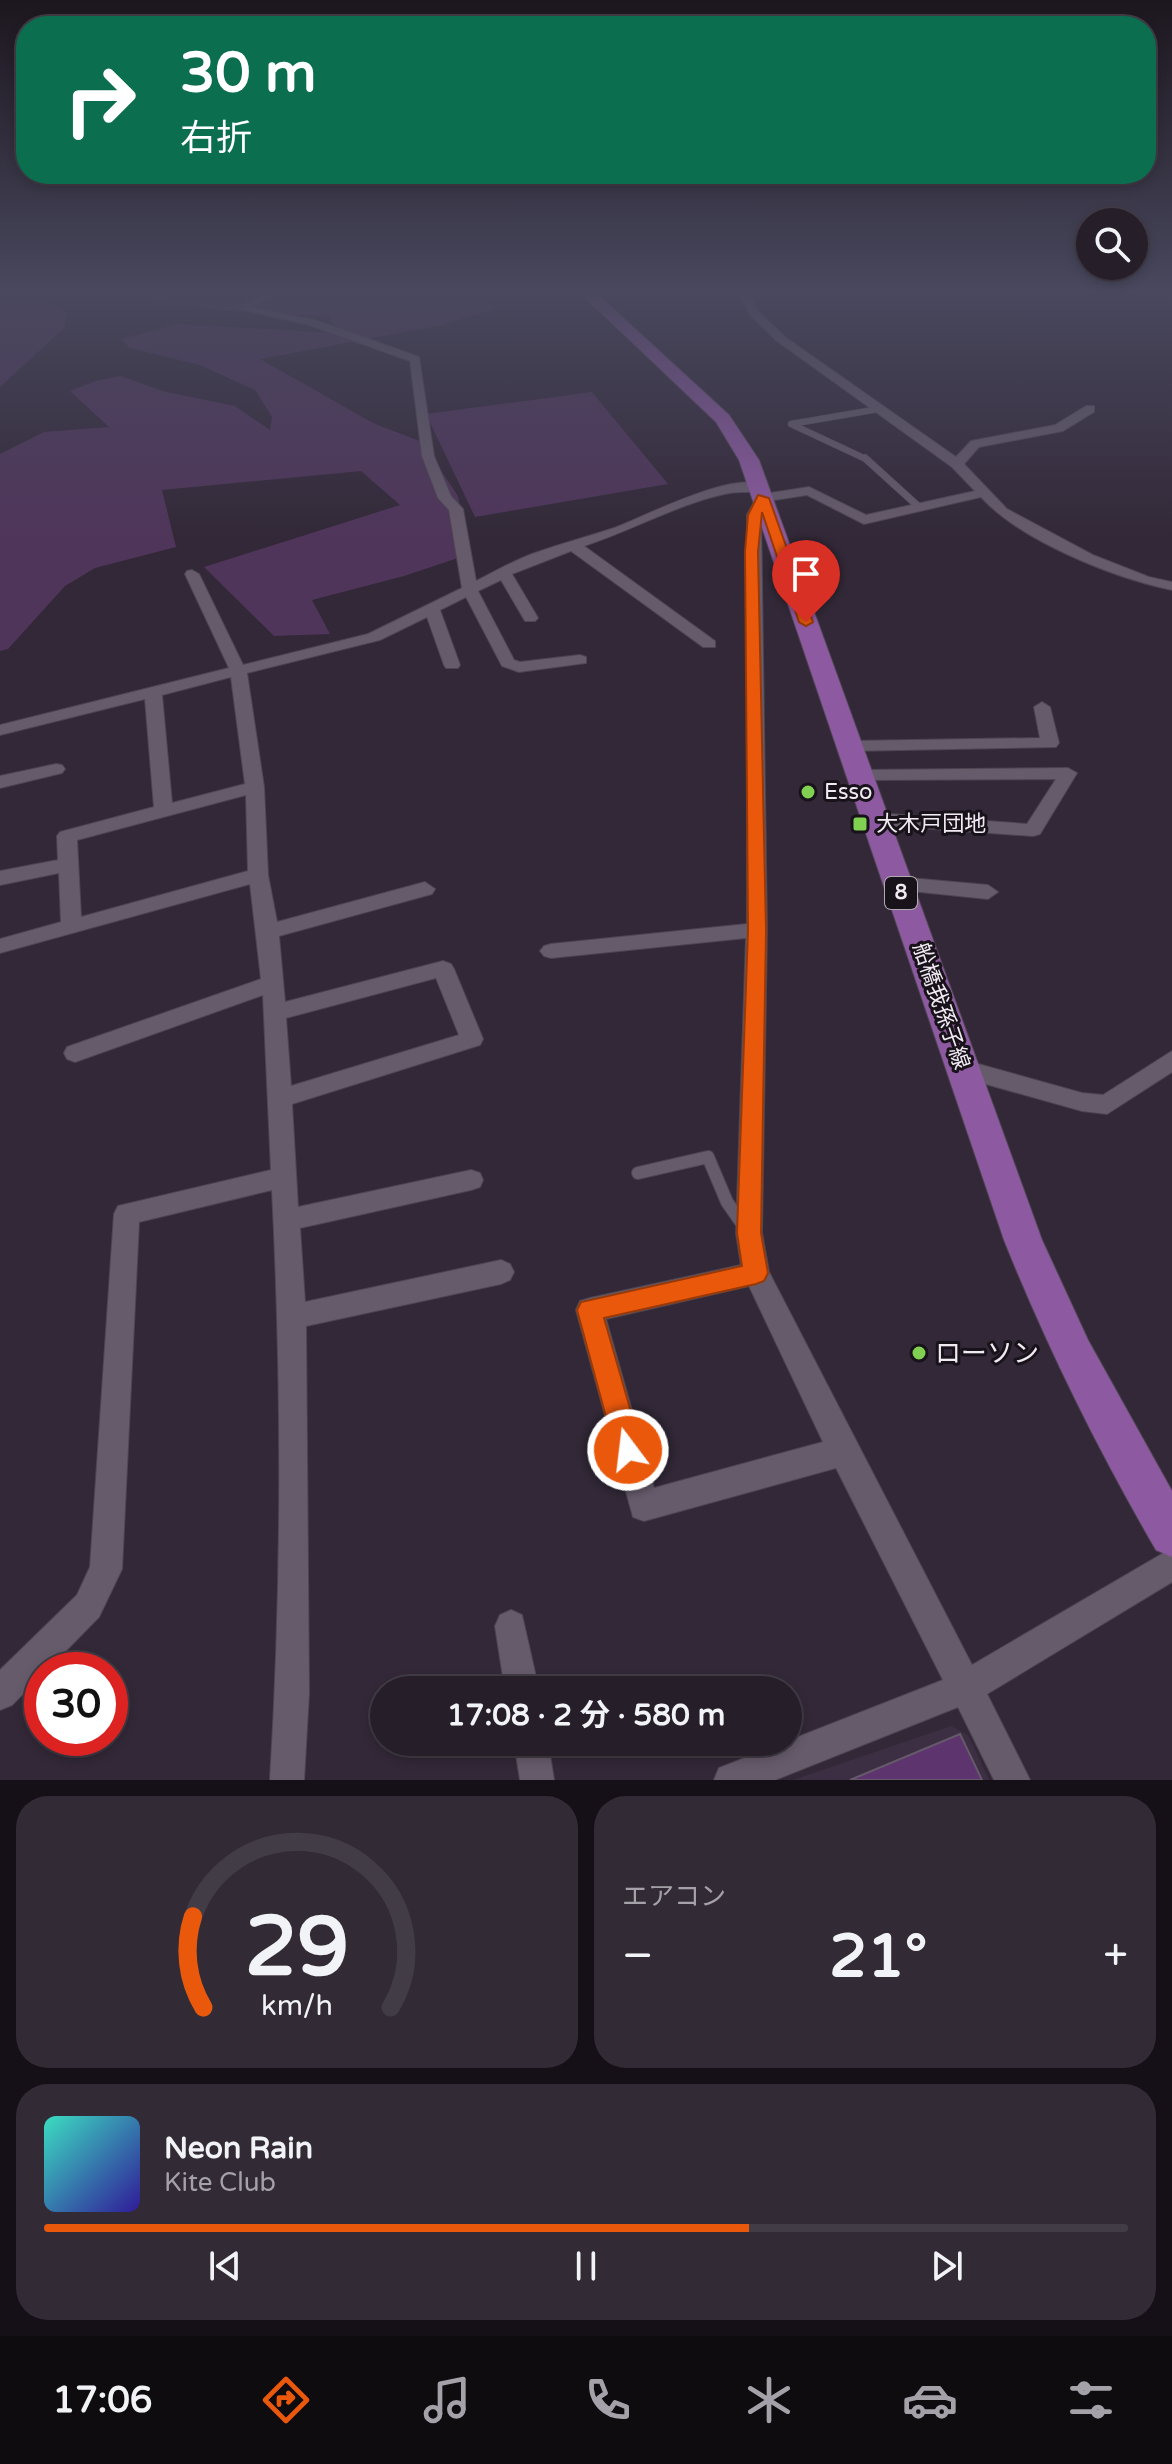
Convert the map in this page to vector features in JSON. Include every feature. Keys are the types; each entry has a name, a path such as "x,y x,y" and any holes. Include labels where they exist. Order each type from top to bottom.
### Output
{"main road":[{"name":"船橋我孫子線","path":"674,373 723,419 741,443 761,492 992,1155 1056,1323 1172,1534"}],"street":[{"path":"417,373 428,456 445,498 456,509 470,590 508,663 519,667 580,660"},
{"path":"829,373 957,464 1002,512 1088,558 1145,580 1172,586"},
{"path":"957,464 975,444 1059,428 1090,409"},
{"path":"0,730 374,637 534,558 621,530 693,499 729,489 809,491 864,520 983,493"},
{"path":"761,492 754,515 752,552 757,930 749,1233 756,1273 843,1451 1013,1780"},
{"path":"573,545 709,644"},
{"path":"504,573 530,618"},
{"path":"192,574 239,673 255,787 258,875 273,983 282,1098 292,1317 292,1693 287,1780"},
{"path":"432,608 452,665"},
{"path":"153,693 164,811"},
{"path":"850,746 1050,743 1042,707"},
{"path":"0,782 56,769"},
{"path":"860,775 1068,773 1033,830 876,819"},
{"path":"71,927 67,836 255,787"},
{"path":"0,878 68,865"},
{"path":"0,946 258,875"},
{"path":"898,884 988,892"},
{"path":"268,932 425,889"},
{"path":"551,951 757,930"},
{"path":"275,1013 443,969 472,1039 282,1098"},
{"path":"75,1053 273,983"},
{"path":"964,1069 1082,1102 1107,1105 1172,1060"},
{"path":"0,1693 88,1606 106,1569 127,1214 285,1177"},
{"path":"287,1220 471,1180"},
{"path":"292,1317 501,1272"},
{"path":"756,1273 590,1310 644,1506 843,1451"},
{"path":"731,1780 967,1687 1172,1564"},
{"path":"511,1626 520,1676"},
{"path":"533,1756 537,1780"}],"lane":[{"path":"879,409 791,424 867,459 919,507"},
{"path":"638,1173 708,1157 727,1202 749,1233"}],"shaded area":[{"path":"0,373 15,373 0,387"},
{"path":"218,373 285,373 373,423 422,442 458,496 470,554 404,576 312,600 330,634 274,636 204,567 400,505 361,471 162,490 176,547 95,568 65,586 8,649 0,651 0,454 44,432 109,427 70,391 96,381 120,376 166,392 235,406 270,430 272,417 255,390"},
{"path":"592,392 668,484 475,517 426,414"},
{"path":"951,1726 968,1735 989,1780 793,1780"}],"building":[{"path":"960,1734 982,1780 850,1780"}],"place":[{"name":"Esso","path":"808,792"},
{"name":"大木戸団地","path":"860,824"},
{"name":"ローソン","path":"919,1353"}],"route":[{"path":"628,1450 590,1310 756,1273 749,1233 757,930 752,552 754,515 763,498 806,622"}]}
